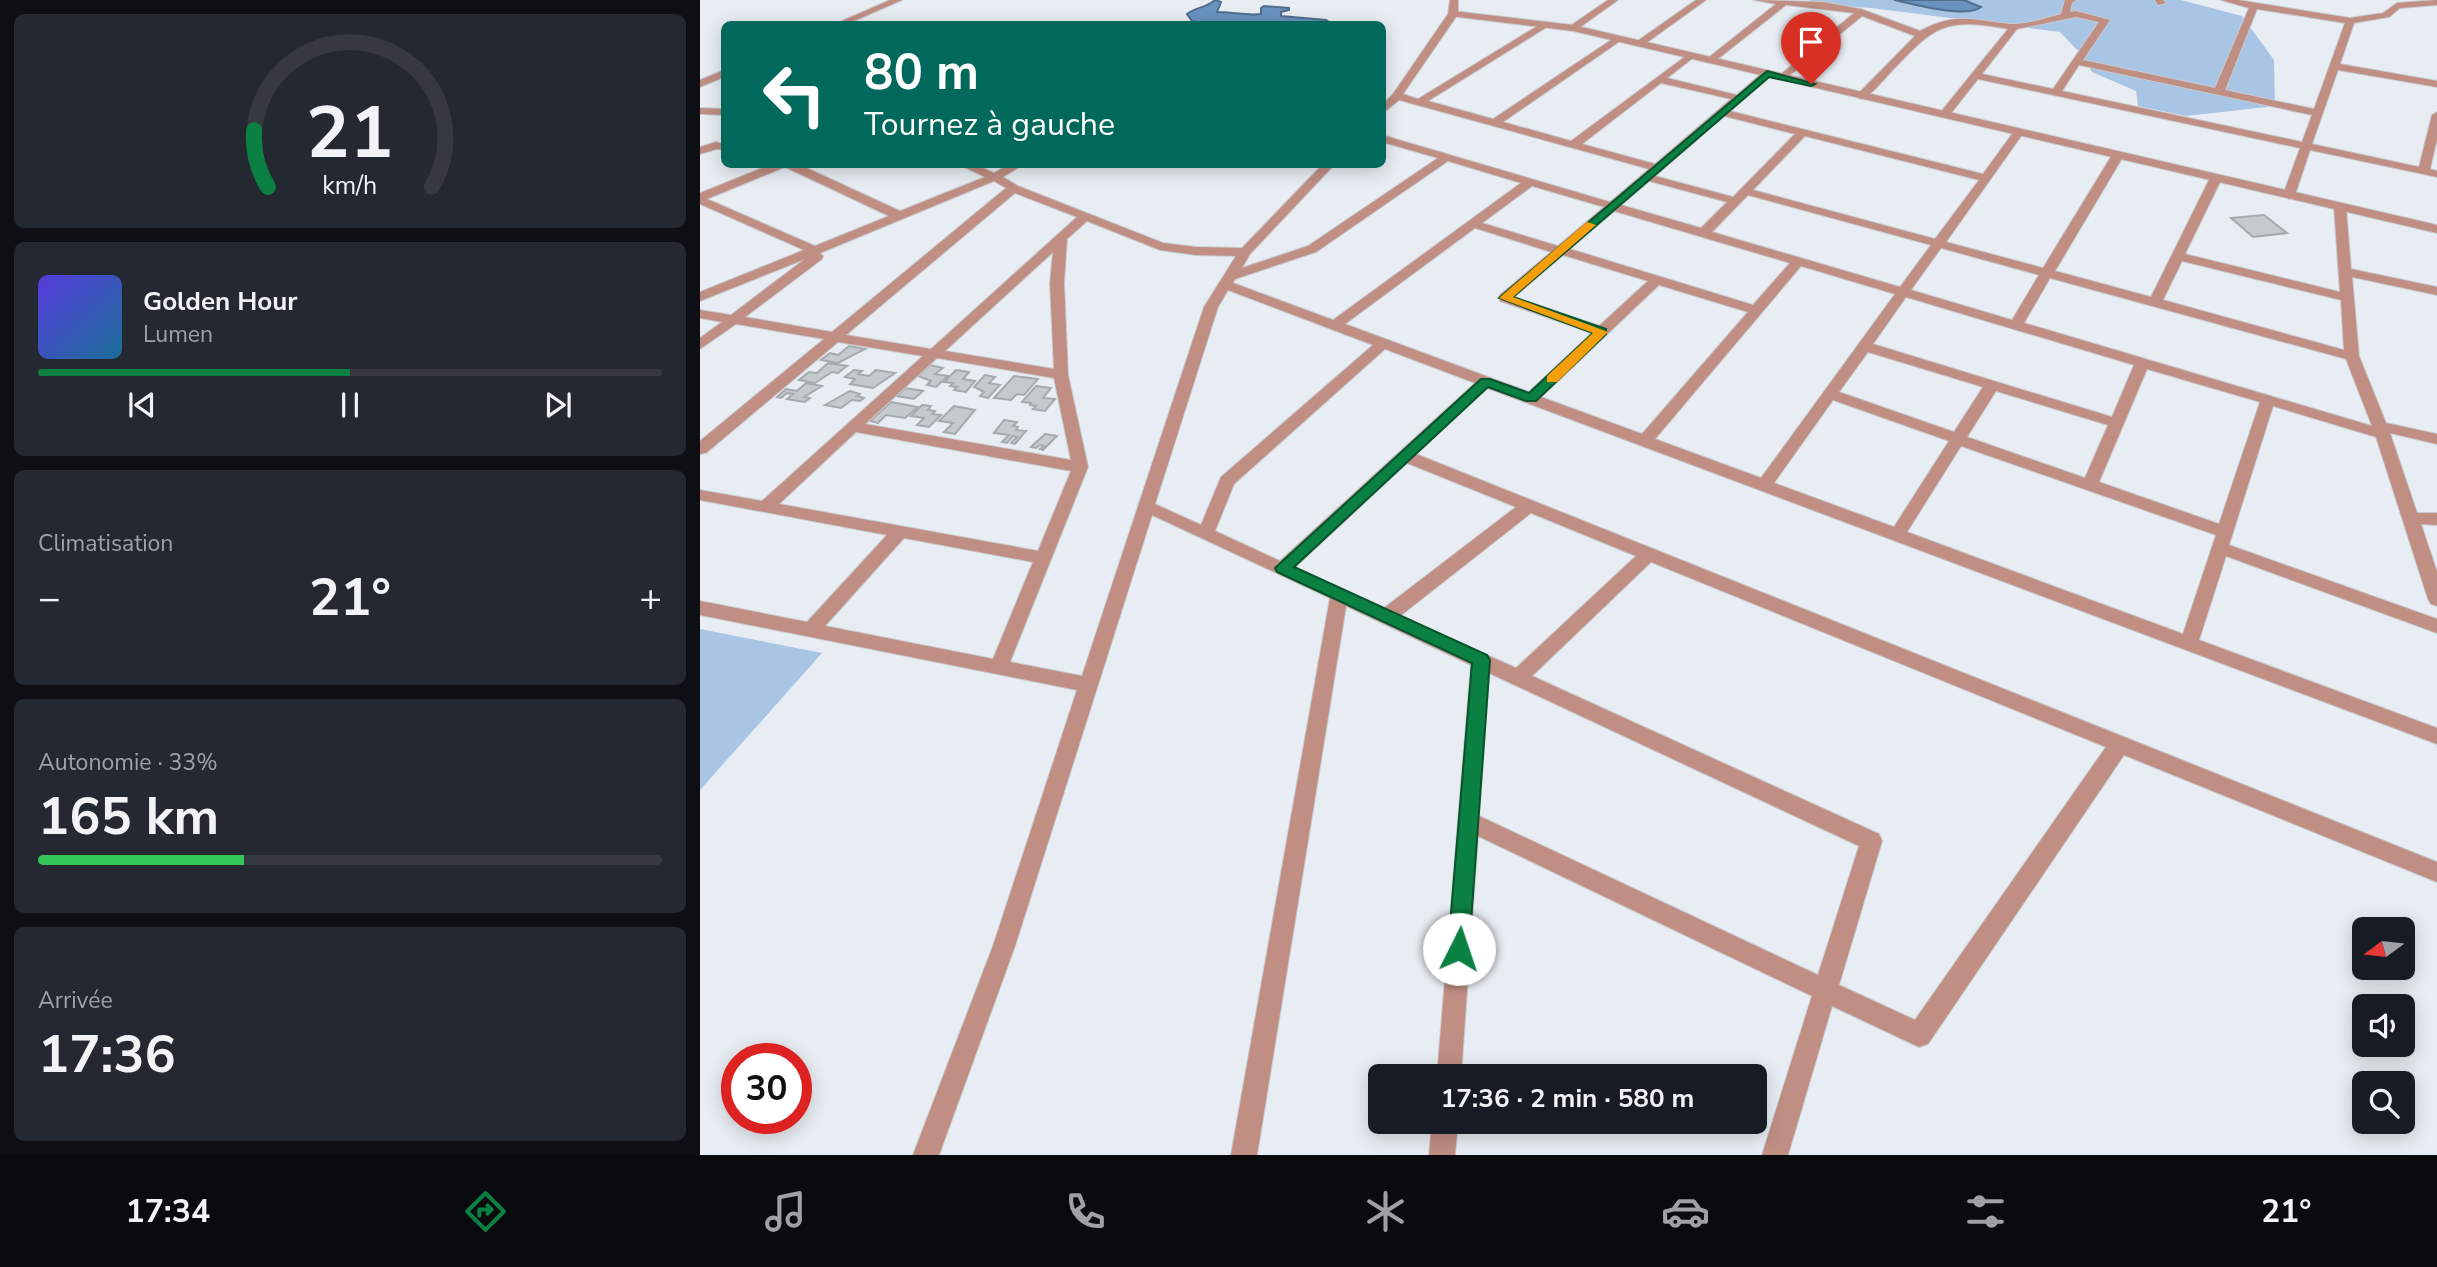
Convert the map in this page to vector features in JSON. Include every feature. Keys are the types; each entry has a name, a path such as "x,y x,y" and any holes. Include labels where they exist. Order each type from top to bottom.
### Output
{"street":[{"path":"847,21 898,0"},
{"path":"1386,107 1397,96 1453,14 1454,0"},
{"path":"1573,28 1614,0"},
{"path":"1639,44 1702,0"},
{"path":"1758,0 1861,12 1920,35"},
{"path":"2065,15 2068,2 2072,0"},
{"path":"2225,0 2350,21 2375,19 2398,6 2437,2"},
{"path":"1711,61 1784,2"},
{"path":"2413,5 2437,12"},
{"path":"2219,92 2254,6"},
{"path":"1784,77 1861,12"},
{"path":"1453,14 1573,28 2437,229"},
{"path":"1862,96 1920,35 1940,24 1961,21 2014,27 2076,14 2105,20 2056,92"},
{"path":"2289,195 2350,21"},
{"path":"1420,102 1544,25"},
{"path":"1944,115 2014,27"},
{"path":"1495,123 1617,39"},
{"path":"1573,145 1690,56"},
{"path":"2077,62 2318,113"},
{"path":"2334,66 2437,84"},
{"path":"700,84 721,74"},
{"path":"1602,332 1505,298 1767,74"},
{"path":"1975,75 2437,174"},
{"path":"1659,79 1738,98"},
{"path":"1397,96 1657,168"},
{"path":"700,111 721,112"},
{"path":"1722,112 1986,178"},
{"path":"2424,171 2437,115"},
{"path":"1704,233 1803,132"},
{"path":"1764,485 2019,132"},
{"path":"1386,139 2268,400 2382,430 2437,439"},
{"path":"700,151 716,145 721,146"},
{"path":"2015,326 2118,155"},
{"path":"1227,280 1312,250 1447,158"},
{"path":"703,203 777,168"},
{"path":"795,168 900,216"},
{"path":"973,168 1014,188 1160,246 1196,251 1245,252"},
{"path":"700,297 1012,168"},
{"path":"926,1155 1004,946 1211,307 1245,252 1326,168"},
{"path":"1646,177 1741,196 1938,243 2352,356"},
{"path":"2155,303 2216,178"},
{"path":"1335,325 1530,182"},
{"path":"700,449 1014,188"},
{"path":"703,203 814,250"},
{"path":"2340,207 2352,356 2382,430 2437,599"},
{"path":"765,507 1085,216"},
{"path":"1474,223 1756,310"},
{"path":"999,667 1080,467 1061,375 1057,283 1061,237"},
{"path":"700,345 839,240"},
{"path":"2178,256 2347,298"},
{"path":"1645,441 1798,261"},
{"path":"2344,271 2437,291"},
{"path":"1227,280 1335,325 2437,736"},
{"path":"1531,398 1657,280"},
{"path":"700,281 717,290"},
{"path":"700,314 1061,375"},
{"path":"1206,533 1227,481 1383,343"},
{"path":"1864,346 2116,423"},
{"path":"2090,485 2142,363"},
{"path":"1283,568 1486,381"},
{"path":"1897,534 1992,385"},
{"path":"1829,394 2090,485 2437,626"},
{"path":"2189,643 2268,400"},
{"path":"853,427 1080,467"},
{"path":"1405,456 2437,872"},
{"path":"700,495 1044,558"},
{"path":"1146,506 1871,841 1775,1155"},
{"path":"1387,617 1529,506"},
{"path":"2411,518 2437,519"},
{"path":"811,630 900,532"},
{"path":"1518,677 1649,554"},
{"path":"1244,1155 1339,594"},
{"path":"700,608 1089,685"},
{"path":"1450,1064 1481,660"},
{"path":"1468,821 1919,1034 2120,744"},
{"path":"1443,1155 1444,1134"}],"shaded area":[{"path":"1215,0 1221,2 1217,12 1255,14 1261,14 1261,8 1264,6 1289,8 1281,12 1281,16 1328,21 1192,21 1187,14"},
{"path":"1810,0 1894,0 1961,12 1981,7 1964,0 2181,0 2242,16 2274,60 2275,106 2186,116 2138,106 2136,91 2092,72 2083,56 2060,32 1871,8 1812,4"},
{"path":"1894,0 1964,0 1981,7 1964,12"},
{"path":"700,629 822,653 700,790"}],"building":[{"path":"2264,215 2287,233 2253,237 2231,218"},
{"path":"849,346 865,349 838,363 821,360 830,353 838,355"},
{"path":"828,363 847,366 815,383 799,380 809,372 817,373"},
{"path":"930,365 943,368 935,374 948,376 936,387 927,385 931,381 918,376"},
{"path":"854,370 862,371 858,374 869,376 876,370 895,373 873,388 850,384 855,379 845,377"},
{"path":"956,370 969,372 963,379 975,381 966,392 954,390 957,387 950,386 953,383 944,382"},
{"path":"985,375 995,377 989,383 1000,385 988,398 980,396 984,392 974,387"},
{"path":"1014,376 1038,379 1024,395 1017,394 1011,400 994,398"},
{"path":"806,383 822,386 804,397 810,398 805,402 787,399 793,394 777,397 786,389 797,391"},
{"path":"1036,386 1051,388 1043,398 1055,399 1045,411 1033,409 1036,406 1022,402"},
{"path":"905,388 923,391 914,399 897,396"},
{"path":"850,391 864,398 860,401 852,400 841,408 825,405"},
{"path":"891,402 918,407 905,418 886,415 878,423 870,421"},
{"path":"922,405 931,406 928,410 935,411 932,414 941,415 929,427 917,425 924,418 911,416"},
{"path":"954,406 975,410 955,434 944,432 953,423 939,421"},
{"path":"1004,420 1017,422 1013,426 1018,427 1016,430 1026,431 1015,444 1011,443 1017,437 1013,436 1007,443 1002,442 1009,435 994,433"},
{"path":"1045,434 1057,436 1043,450 1040,449 1044,446 1031,447"}],"slow traffic":[{"path":"1552,379 1602,332 1505,298 1591,225"}],"route":[{"path":"1459,949 1481,660 1283,568 1486,381 1531,398 1602,332 1505,298 1767,74 1811,84"}]}
